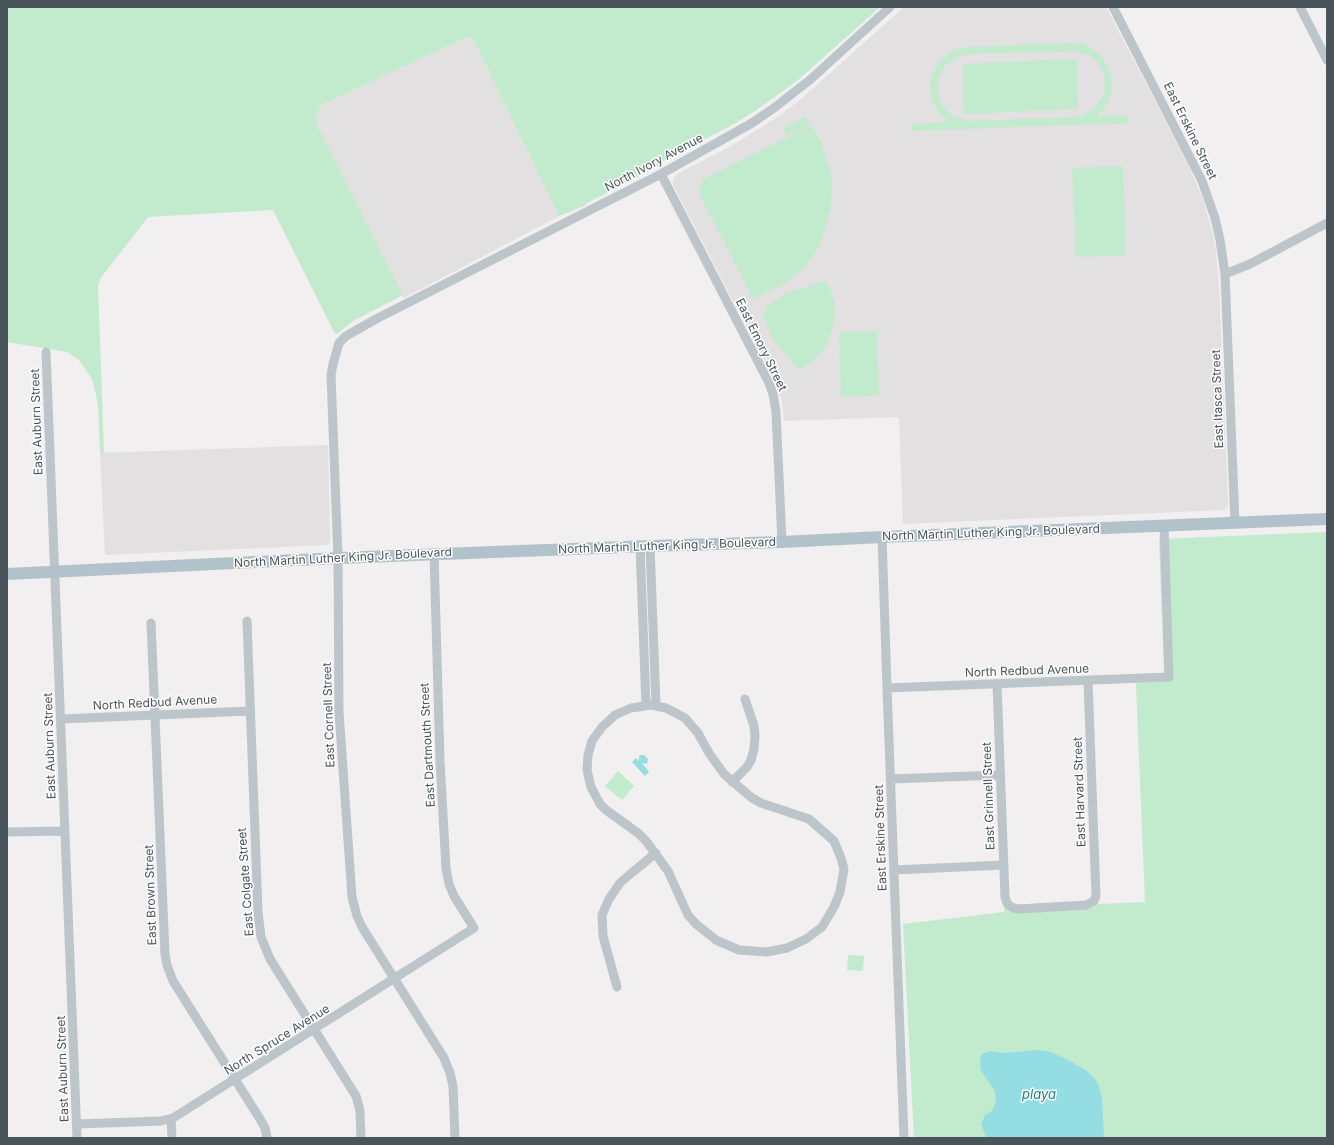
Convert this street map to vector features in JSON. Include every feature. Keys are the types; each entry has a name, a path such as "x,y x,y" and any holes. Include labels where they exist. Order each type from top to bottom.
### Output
{"main road":[{"name":"North Martin Luther King Jr. Boulevard","path":"7,574 434,554 782,542 1327,519"}],"street":[{"name":"North Ivory Avenue","path":"405,304 661,174 732,135 774,108 811,79 890,7"},
{"name":"East Erskine Street","path":"1113,7 1202,181 1217,225 1224,259 1225,274"},
{"path":"1300,7 1327,60"},
{"name":"East Emory Street","path":"661,174 766,377 773,394 776,412 782,542"},
{"path":"1225,274 1250,264 1327,223"},
{"name":"East Itasca Street","path":"1225,274 1235,523"},
{"name":"East Cornell Street","path":"405,304 346,336 339,343 331,375 338,558 339,712 352,897 357,916 362,927 444,1058 453,1086 455,1138"},
{"name":"East Auburn Street","path":"46,352 77,1138"},
{"name":"North Redbud Avenue","path":"887,688 1169,677 1164,526"},
{"name":"East Erskine Street","path":"882,537 904,1138"},
{"path":"645,546 656,705"},
{"path":"645,546 646,705"},
{"name":"East Dartmouth Street","path":"434,554 440,761 446,868 449,884 454,896 474,928"},
{"name":"East Colgate Street","path":"247,621 258,912 261,937 270,959 356,1096 360,1110 361,1138"},
{"name":"East Brown Street","path":"151,623 165,954 167,965 173,981 260,1119 265,1128 267,1138"},
{"name":"East Harvard Street","path":"1010,906 1019,909 1079,906 1094,902 1096,892 1088,680"},
{"name":"East Grinnell Street","path":"997,684 1005,897 1010,906"},
{"path":"732,782 747,767 754,749 754,726 745,699"},
{"path":"646,705 656,705 685,718 698,734 714,761 724,774 752,798 762,803 803,816 810,820 834,841 842,860 843,876 838,900 822,927 806,939 778,951 767,952 748,951 727,946 716,940 696,924 688,915 674,882 656,853 638,833 612,815 600,804 591,787 587,770 590,748 596,734 607,721 621,712 646,705"},
{"name":"North Redbud Avenue","path":"61,719 250,711"},
{"path":"890,779 1000,775"},
{"path":"7,832 65,831"},
{"path":"617,987 603,936 601,924 602,915 608,899 620,883 656,853"},
{"path":"894,870 1004,865"},
{"name":"North Spruce Avenue","path":"77,1124 161,1121 171,1119 315,1030 474,928"},
{"path":"171,1119 172,1138"}],"shaded area":[{"path":"904,7 1106,7 1188,164 1203,199 1213,235 1219,285 1228,502 1227,508 1224,510 903,524 899,417 784,421 782,401 773,378 673,185 673,179 677,174 733,145 782,114 801,99"},
{"path":"467,37 473,39 559,216 404,298 317,124 316,114 322,105"},
{"path":"328,445 330,542 327,545 105,555 100,453"}],"green space":[{"path":"7,7 880,7 798,80 755,111 734,124 663,161 661,165 587,203 584,206 559,216 473,39 467,37 322,105 316,114 317,124 403,295 353,321 337,334 334,332 273,210 148,217 100,279 98,286 104,453 100,453 98,406 96,395 92,379 79,360 67,352 7,342"},
{"path":"1070,43 1082,44 1094,50 1103,58 1110,70 1112,82 1111,95 1105,107 1097,116 1127,115 1127,123 912,131 911,124 948,122 939,113 933,102 931,96 931,77 941,60 951,52 957,49 969,47","holes":["1075,51 1090,56 1098,63 1103,72 1105,82 1104,93 1092,110 1083,115 1073,117 967,121 952,116 945,109 939,99 938,84 940,74 946,65 959,56 969,54"]},
{"path":"1077,59 1078,109 964,114 963,64"},
{"path":"806,117 810,125 787,136 783,128"},
{"path":"811,126 821,142 832,180 831,208 826,227 820,243 811,259 801,270 786,283 753,299 699,193 703,179"},
{"path":"1123,166 1126,255 1076,257 1072,168"},
{"path":"825,281 834,300 835,311 832,331 824,349 816,358 799,370 773,340 763,316 767,306 787,293"},
{"path":"877,331 879,395 841,397 839,332"},
{"path":"1327,532 1327,1138 914,1138 903,924 1004,912 1004,905 1097,901 1098,904 1145,902 1136,684 1164,673 1159,539"},
{"path":"618,771 634,786 622,800 605,786"},
{"path":"848,955 864,956 863,971 847,970"}],"water":[{"path":"644,755 648,759 647,764 642,763 649,772 645,776 632,762 636,758 639,761 639,756"},
{"name":"playa","path":"1038,1050 1051,1052 1070,1061 1087,1071 1095,1079 1102,1098 1104,1138 987,1138 981,1125 985,1115 992,1111 996,1102 995,1091 981,1071 980,1058 982,1054 990,1051 1005,1053"}]}
